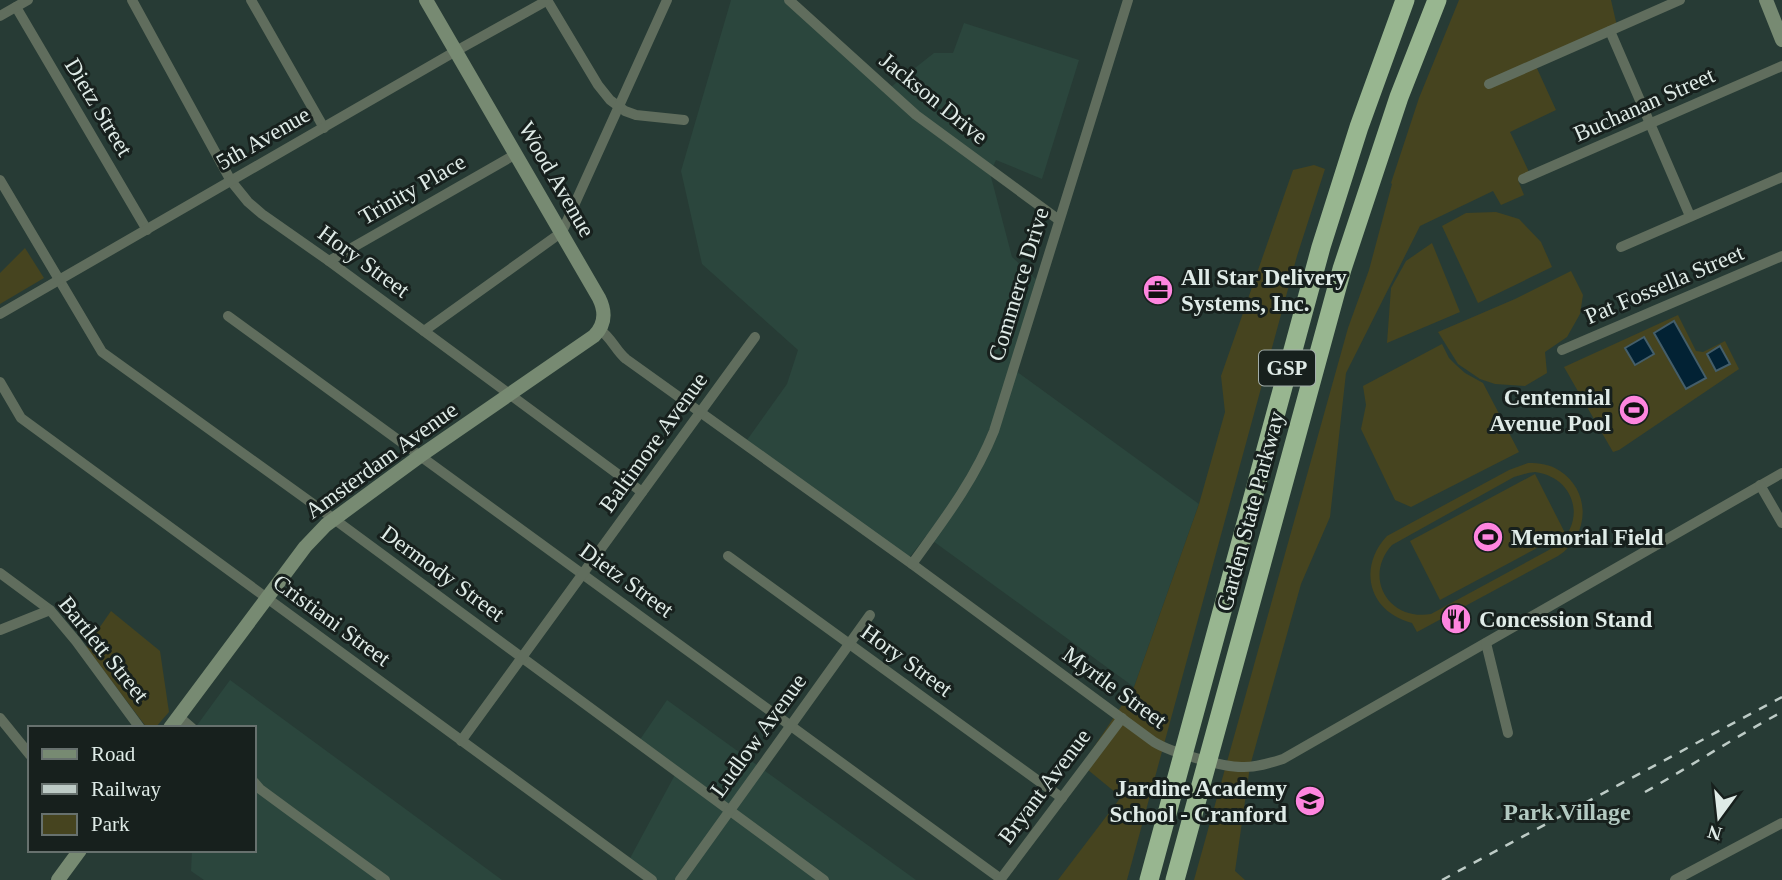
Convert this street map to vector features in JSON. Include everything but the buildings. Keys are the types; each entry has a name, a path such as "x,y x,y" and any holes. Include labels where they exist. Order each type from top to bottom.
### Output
{"highway":[{"name":"Garden State Parkway","path":"1149,880 1321,247 1359,127 1405,0"},
{"name":"Garden State Parkway","path":"1175,880 1342,269 1386,136 1437,0"}],"main road":[{"name":"Wood Avenue","path":"426,0 602,303 604,315 600,330"},
{"path":"1766,0 1782,40"},
{"name":"Amsterdam Avenue","path":"174,722 305,547 326,525 600,330"},
{"path":"58,880 79,852"}],"street":[{"path":"0,16 28,0"},
{"name":"Hory Street","path":"132,0 231,181 248,202 262,215 329,261 642,492"},
{"path":"251,0 324,128"},
{"path":"548,0 610,100 619,107 642,116 684,120"},
{"name":"5th Avenue","path":"0,314 548,0"},
{"path":"424,331 562,232 667,0"},
{"name":"Jackson Drive","path":"789,0 916,115 1059,220"},
{"name":"Commerce Drive","path":"912,564 966,489 988,445 1128,0"},
{"path":"1489,84 1680,0"},
{"name":"Dietz Street","path":"16,7 147,230"},
{"path":"1609,31 1690,216"},
{"name":"Buchanan Street","path":"1523,179 1782,66"},
{"name":"Trinity Place","path":"329,261 516,154"},
{"path":"1621,247 1782,177"},
{"name":"Dermody Street","path":"0,180 102,352 334,519 824,880"},
{"name":"Pat Fossella Street","path":"1562,350 1782,256"},
{"name":"Dietz Street","path":"228,316 1001,879"},
{"name":"Myrtle Street","path":"600,330 622,356 1154,742 1166,748 1242,768 1283,760 1782,473"},
{"name":"Baltimore Avenue","path":"461,741 755,337"},
{"name":"Cristiani Street","path":"0,382 21,418 652,880"},
{"path":"1760,485 1782,523"},
{"name":"Hory Street","path":"728,556 1062,798"},
{"name":"Bartlett Street","path":"0,573 50,610 139,726"},
{"path":"0,630 50,610"},
{"name":"Ludlow Avenue","path":"680,880 870,615"},
{"path":"1486,643 1508,733"},
{"path":"0,718 28,753"},
{"name":"Bryant Avenue","path":"1001,879 1122,718"},
{"path":"256,784 385,880"},
{"path":"1675,880 1782,823"}],"shaded area":[{"path":"731,0 785,0 887,90 934,53 953,53 964,23 1079,60 1042,179 996,160 990,173 1012,257 1039,282 1012,368 1199,504 1134,687 926,536 909,558 747,440 787,384 798,350 702,264 681,171"},
{"path":"230,680 502,880 204,880 191,871 192,852 256,852 256,726 196,726"},
{"path":"667,700 916,880 652,880 628,862 677,771 639,741"}],"green space":[{"path":"1459,0 1611,0 1617,26 1535,64 1556,110 1510,132 1530,174 1518,180 1524,195 1501,205 1493,191 1420,226 1346,373 1330,517 1301,584 1250,766 1235,871 1245,880 1194,880 1348,328 1369,270 1391,183 1419,98"},
{"path":"1314,165 1325,169 1297,256 1127,880 1058,880 1121,797 1082,765 1134,687 1199,504 1225,412 1221,376 1293,170"},
{"path":"1496,212 1519,219 1541,242 1552,267 1478,303 1442,226 1466,213"},
{"path":"1432,243 1460,312 1387,343 1391,288 1406,261"},
{"path":"25,248 44,278 0,304 0,273"},
{"path":"1571,271 1583,295 1580,314 1567,337 1545,352 1547,373 1525,386 1495,384 1480,379 1458,364 1438,332 1515,299"},
{"name":"Centennial Avenue Pool","path":"1678,315 1696,351 1703,352 1725,341 1739,369 1613,452 1564,367"},
{"path":"1442,344 1456,365 1483,383 1519,452 1411,507 1395,500 1361,429 1366,405 1363,386"},
{"path":"1528,463 1548,465 1570,480 1578,490 1582,502 1581,526 1576,538 1558,556 1417,632 1412,623 1397,617 1377,599 1370,575 1378,548 1387,536 1509,470","holes":["1535,472 1548,476 1567,490 1574,512 1567,535 1558,545 1431,614 1403,611 1392,604 1380,583 1384,557 1392,545 1514,477"]},
{"name":"Memorial Field","path":"1535,474 1565,533 1440,600 1410,541"},
{"path":"111,611 160,651 169,712 157,726 145,726 86,647"}],"water":[{"path":"1674,321 1706,378 1686,389 1654,333"},
{"path":"1644,337 1654,354 1635,365 1625,348"},
{"path":"1720,346 1730,364 1716,371 1707,354"}],"railway":[{"path":"1442,880 1782,697"},
{"path":"1645,792 1782,712"}],"place":[{"name":"All Star Delivery Systems, Inc.","path":"1158,290"},
{"name":"Centennial Avenue Pool","path":"1634,410"},
{"name":"Memorial Field","path":"1488,537"},
{"name":"Concession Stand","path":"1456,619"},
{"name":"Jardine Academy School - Cranford","path":"1310,801"}],"district":[{"name":"Park Village","path":"1567,812"}]}
